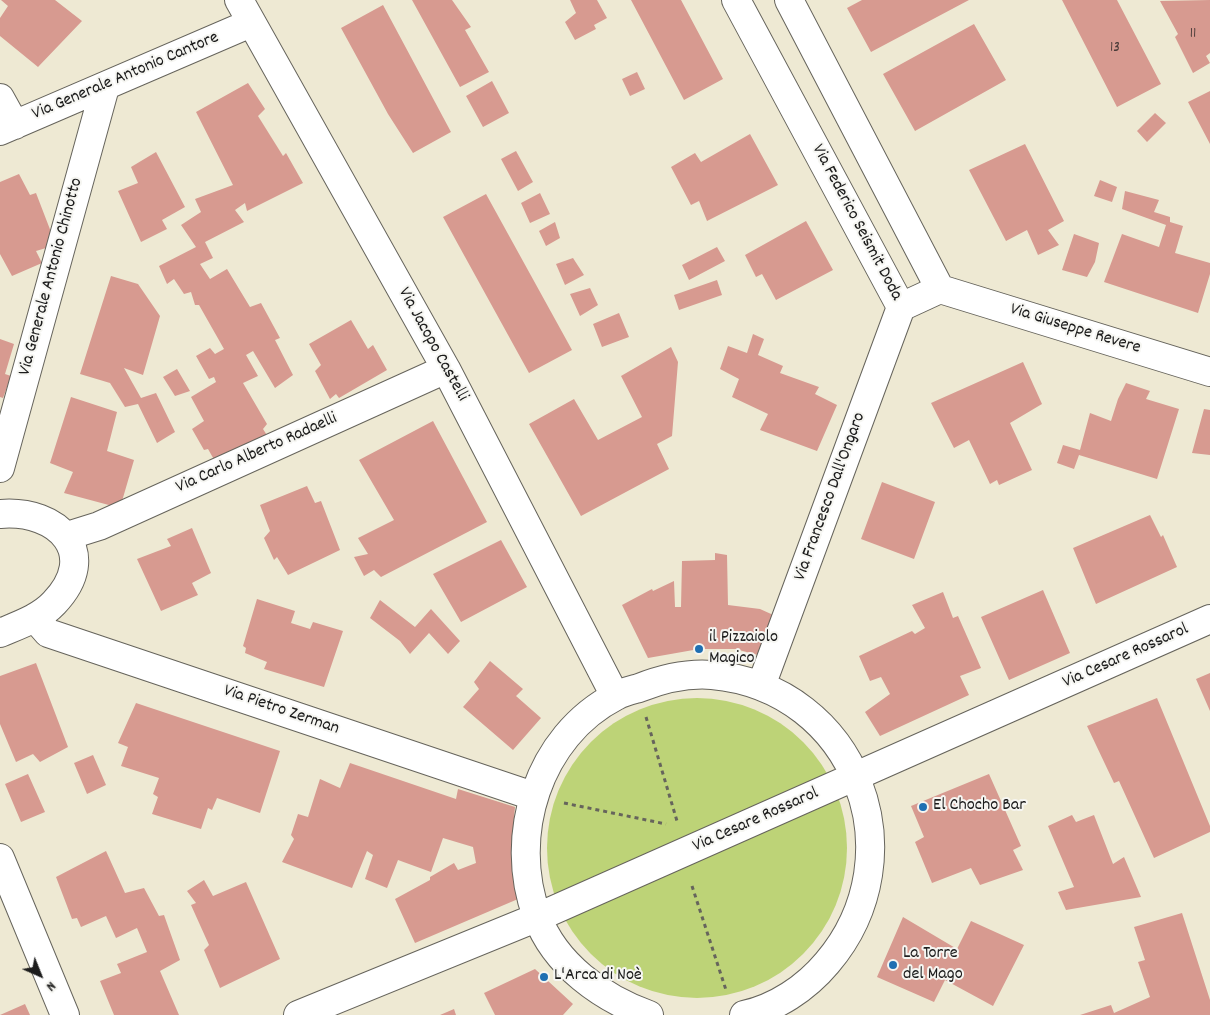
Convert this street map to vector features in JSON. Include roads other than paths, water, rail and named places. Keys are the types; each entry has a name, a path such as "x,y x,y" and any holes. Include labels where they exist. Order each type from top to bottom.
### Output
{"street":[{"name":"Via Federico Seismit Doda","path":"736,0 901,308 940,289"},
{"path":"788,0 940,289"},
{"name":"Via Generale Antonio Cantore","path":"7,128 105,87 245,11"},
{"name":"Via Jacopo Castelli","path":"245,11 627,692"},
{"name":"Via Generale Antonio Chinotto","path":"0,468 105,87"},
{"path":"0,98 7,128"},
{"name":"Via Giuseppe Revere","path":"940,289 1210,372"},
{"name":"Via Francesco Dall'Ongaro","path":"761,686 901,308"},
{"name":"Via Carlo Alberto Radaelli","path":"67,536 99,526 446,369"},
{"path":"0,514 32,516 49,521 67,536 73,558 72,570 54,603 35,618 0,633"},
{"name":"Via Pietro Zerman","path":"35,618 48,633 533,796"},
{"name":"Via Cesare Rossarol","path":"298,1015 538,918 1210,619"},
{"path":"649,1015 620,1004 593,987 570,966 538,918 528,885 525,850 527,822 533,796 552,756 580,722 627,692 662,679 712,675 761,686 800,707 831,736 856,777 868,809 872,845 869,881 858,916 840,948 817,975 788,997 746,1010"},
{"path":"0,858 65,1015"}],"place":[{"name":"il Pizzaiolo Magico","path":"699,649"},
{"name":"El Chocho Bar","path":"923,807"},
{"name":"La Torre del Mago","path":"893,965"},
{"name":"L'Arca di Noè","path":"544,977"}]}
